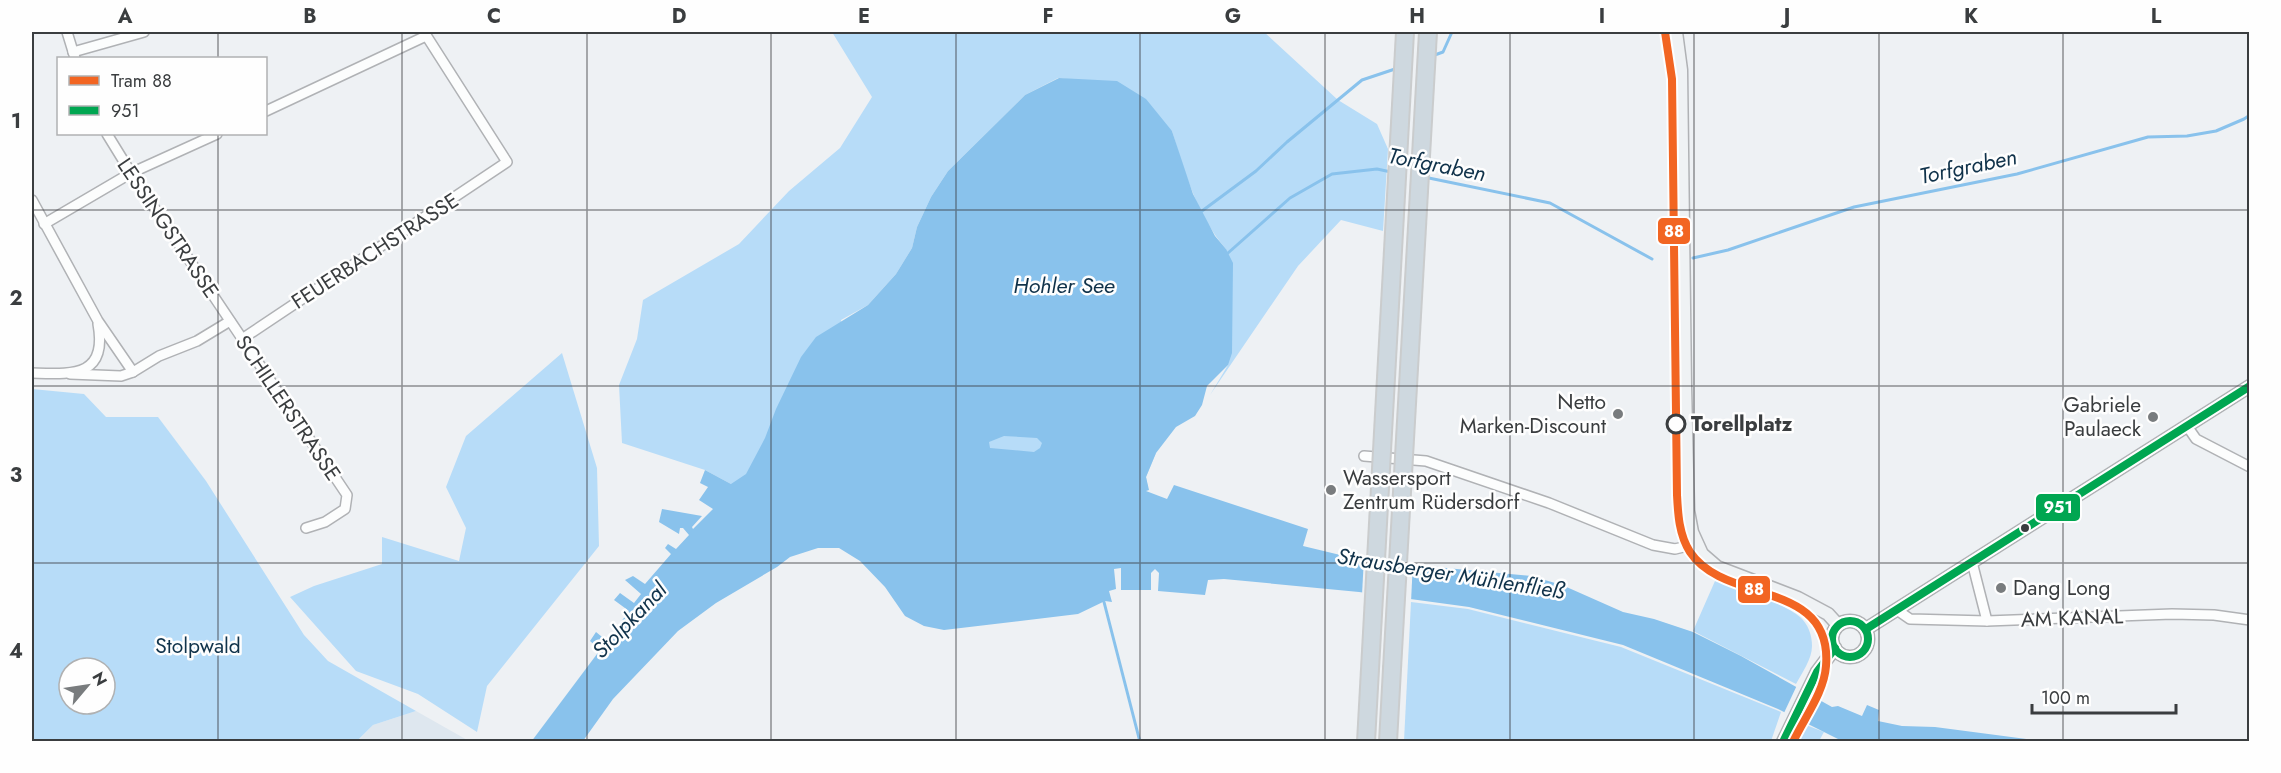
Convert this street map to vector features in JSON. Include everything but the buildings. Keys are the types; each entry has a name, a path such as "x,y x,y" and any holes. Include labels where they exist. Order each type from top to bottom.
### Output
{"highway":[{"path":"1366,741 1405,32"},
{"path":"1388,741 1428,32"}],"main road":[{"path":"1676,32 1681,70 1688,511 1696,544 1706,558 1717,567 1798,598 1828,614 1838,625"},
{"path":"1866,629 2250,386"},
{"path":"1853,621 1866,629 1869,640 1860,654 1844,656 1835,648 1833,636 1838,625 1853,621"},
{"path":"1785,738 1817,672 1835,648"}],"street":[{"path":"67,32 74,55 144,32"},
{"path":"267,111 425,34"},
{"name":"FEUERBACHSTRASSE","path":"242,339 507,162 425,34"},
{"name":"LESSINGSTRASSE","path":"108,135 131,174 230,321"},
{"path":"44,224 131,174 215,135"},
{"path":"32,200 98,321 134,372 121,376 32,373"},
{"path":"70,374 91,366 98,356 100,332 98,321"},
{"name":"SCHILLERSTRASSE","path":"134,372 159,356 197,341 230,321 347,495 345,510 325,522 306,528"},
{"path":"2187,426 2196,439 2250,467"},
{"path":"1364,456 1426,461 1549,503 1653,545 1675,549 1696,544"},
{"path":"1972,562 1987,621"},
{"name":"AM KANAL","path":"1897,610 1910,619 1987,621 2172,614 2214,615 2250,620"}],"shaded area":[{"path":"416,711 469,741 357,742 373,725"}],"green space":[{"path":"832,32 1264,32 1338,100 1377,124 1388,149 1383,231 1341,220 1298,266 1210,395 1228,365 1226,249 1200,208 1187,178 1172,131 1086,81 1058,78 1025,95 948,171 931,197 917,227 912,248 896,274 868,305 841,320 856,413 1156,453 1146,477 1148,488 731,484 705,470 622,443 619,385 637,339 643,300 739,244 789,191 840,148 872,97"},
{"path":"562,353 597,468 599,546 487,686 477,732 418,694 356,671 290,597 314,586 382,564 382,537 459,561 466,528 446,487 466,436"},
{"name":"Stolpwald","path":"32,389 84,394 106,417 158,417 206,481 304,635 328,661 416,711 373,725 357,741 32,741"},
{"path":"1715,581 1772,601 1803,620 1810,634 1812,651 1796,684 1693,631"},
{"path":"1411,602 1468,609 1621,647 1781,712 1771,741 1404,741"},
{"path":"1806,725 1824,732 1819,741 1797,741"}],"water":[{"name":"Hohler See","path":"1059,78 1117,81 1146,99 1172,131 1193,194 1215,236 1226,249 1233,263 1232,353 1228,365 1207,386 1202,405 1195,416 1176,427 1156,453 1146,477 1149,490 1146,491 1167,499 1174,485 1308,529 1303,546 1361,560 1531,576 1562,585 1623,612 1693,632 1832,707 1838,706 1862,716 1867,705 1879,710 1878,721 1902,726 1935,727 2041,741 1842,741 1778,709 1623,645 1469,607 1359,592 1224,579 1208,580 1205,595 1158,591 1159,573 1155,569 1151,573 1151,590 1121,590 1121,568 1114,569 1116,589 1109,591 1112,602 1105,601 1078,614 944,630 924,626 905,616 885,587 860,561 839,548 818,548 790,557 716,603 678,631 613,699 583,741 531,742 600,650 590,641 596,632 607,641 629,611 614,600 620,593 634,603 641,594 625,580 633,576 645,584 671,554 665,548 668,544 676,549 689,535 683,528 680,528 679,534 659,522 662,509 702,516 692,527 693,529 713,509 699,500 708,487 700,483 705,470 731,484 746,474 765,438 801,357 816,337 868,305 896,274 912,248 917,227 931,197 948,171 1025,95","holes":["1004,436 1037,438 1042,443 1040,448 1034,452 990,448 989,442"]}],"pier":[{"path":"1364,557 1413,561 1411,602 1362,595"},
{"path":"1798,683 1820,696 1804,726 1783,715"}],"waterway":[{"path":"1432,56 1443,52 1452,32"},
{"path":"1202,211 1256,171 1287,142 1362,80 1398,68"},
{"name":"Torfgraben","path":"1693,258 1728,250 1854,207 2017,174 2148,137 2187,136 2216,131 2250,115"},
{"name":"Torfgraben","path":"1228,253 1290,198 1332,174 1377,169 1391,172"},
{"name":"Torfgraben","path":"1424,177 1550,203 1652,259"},
{"path":"1104,602 1140,742"}],"tram line":[{"name":"88","path":"1665,32 1672,79 1677,495 1680,524 1683,539 1690,552 1706,569 1727,580 1774,596 1795,606 1813,619 1824,638 1826,666 1822,686 1793,742"},
{"path":"1675,346 1671,379 1673,473 1679,520"}],"transit line":[{"name":"951","path":"1866,629 2250,386"},
{"name":"951","path":"1850,621 1863,626 1868,639 1863,652 1850,657 1837,652 1832,639 1837,626 1850,621"},
{"name":"951","path":"1783,742 1817,672 1835,648"}],"place":[{"name":"Netto Marken-Discount","path":"1618,414"},
{"name":"Gabriele Paulaeck","path":"2153,417"},
{"name":"Torellplatz","path":"1676,424"},
{"name":"Wassersport Zentrum Rüdersdorf","path":"1331,490"},
{"name":"Dang Long","path":"2001,588"}],"water label":[{"name":"Strausberger Mühlenfließ","path":"1451,573"},
{"name":"Stolpkanal","path":"629,620"}]}
